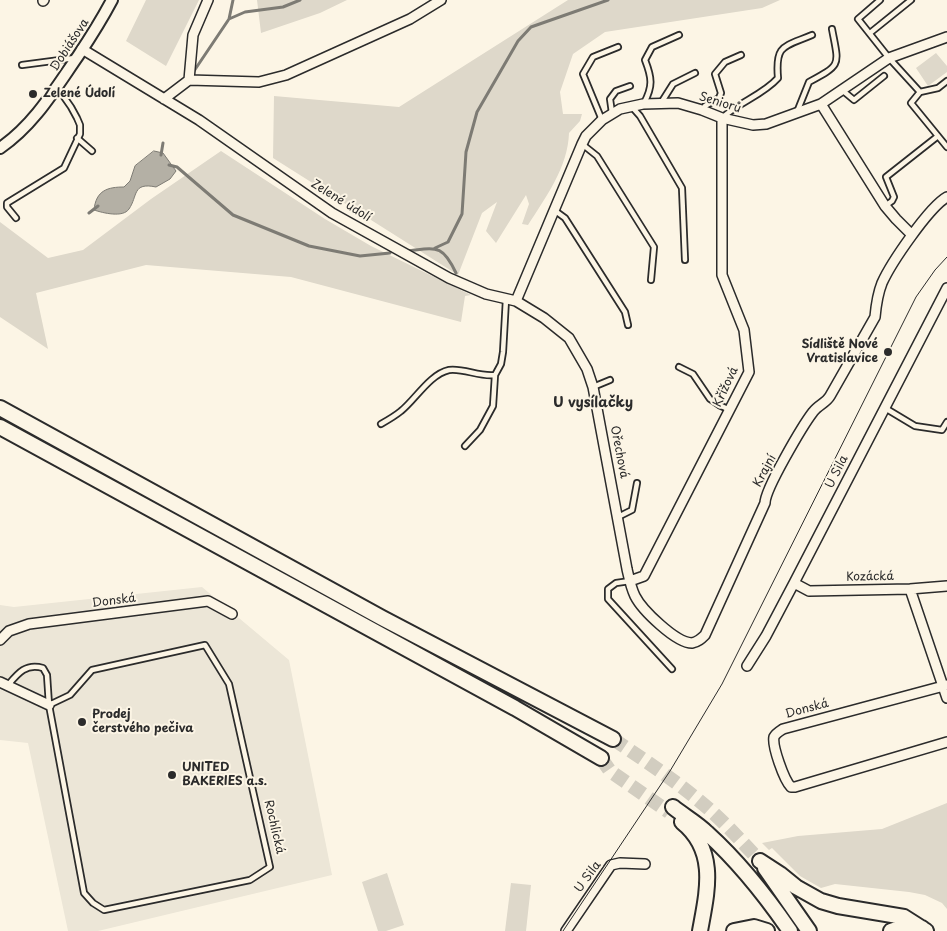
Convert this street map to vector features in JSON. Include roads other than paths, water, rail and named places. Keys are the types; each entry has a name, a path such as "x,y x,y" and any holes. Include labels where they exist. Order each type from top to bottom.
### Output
{"highway":[{"path":"0,408 382,618 613,740"},
{"path":"0,427 515,708 601,758"},
{"path":"700,931 707,891 707,865 703,850 694,834 671,810 706,831 731,856 790,931"},
{"path":"809,931 760,861 796,887 821,900 838,906 904,917 925,930"},
{"path":"734,931 754,927 768,931"},
{"path":"892,931 900,928 925,930"}],"street":[{"name":"Dobiášova","path":"0,148 28,124 46,103 80,53 112,0"},
{"path":"189,80 193,35 208,0"},
{"path":"164,100 189,80 259,82 286,75 410,19 441,0"},
{"name":"Seniorů","path":"511,300 554,210 586,136 612,113 643,104 678,103 702,110 713,116 753,125 766,124 821,104 889,58 947,36"},
{"name":"Zelené údolí","path":"80,53 199,120 332,213 449,278 486,294 511,300"},
{"name":"Dobiášova","path":"0,142 46,103"},
{"path":"821,104 885,206 912,235 928,214 942,199 947,197"},
{"name":"Křížová","path":"630,581 644,576 749,372 744,330 722,275 722,118"},
{"name":"Krajní","path":"630,581 634,594 640,604 650,616 674,635 685,642 691,643 697,642 705,634 777,473 814,410 826,402 860,345 875,317 882,283 912,235"},
{"name":"U Sila","path":"747,666 766,636 794,584 947,288"},
{"name":"Ořechová","path":"511,300 544,318 569,338 586,369 593,388 630,581"},
{"name":"Kozácká","path":"794,584 809,591 910,590 947,586"},
{"path":"910,590 945,685 947,698"},
{"name":"Donská","path":"0,640 10,631 29,624 208,601 232,614"},
{"path":"4,684 49,705"},
{"name":"Donská","path":"945,685 783,729 777,733 774,741 784,778 791,787 947,742"},
{"name":"U Sila","path":"566,931 611,865 620,863 645,864"}],"lane":[{"path":"880,0 858,19 889,58 920,92"},
{"path":"870,33 911,0"},
{"path":"797,112 809,82 831,70 836,64 837,55 832,30"},
{"path":"643,104 648,96 652,78 645,60 652,47 679,35"},
{"path":"722,118 734,107 772,84 778,78 778,53 786,46 812,35"},
{"path":"602,120 583,74 593,57 618,47"},
{"path":"22,65 80,53"},
{"path":"702,110 705,106 719,98 722,93 715,74 720,65 741,55"},
{"path":"661,103 673,84 696,73"},
{"path":"841,89 854,100 884,76"},
{"path":"947,81 938,88 920,92 911,103 947,147"},
{"path":"612,113 610,99 616,91 630,86"},
{"path":"16,218 7,203 64,168 80,134 80,125 71,107 57,87"},
{"path":"632,106 640,116 682,188 684,260"},
{"path":"885,206 894,197 886,177 938,136"},
{"path":"77,138 92,151"},
{"path":"582,144 597,156 654,247 651,280"},
{"path":"554,210 565,218 625,312 628,325"},
{"path":"465,446 480,430 492,406 495,374 501,364 511,300"},
{"path":"679,367 694,374 710,399 719,406 730,410"},
{"path":"381,424 402,411 438,375 448,370 488,376 495,374"},
{"path":"593,388 610,380"},
{"path":"885,408 915,426 942,430 947,422"},
{"path":"618,517 632,510 637,483"},
{"path":"630,581 616,583 608,589 608,599 672,669"},
{"name":"Rochlická","path":"205,645 229,684 270,867 250,880 104,910 93,903 84,893 49,705 70,695 92,670 205,645"},
{"path":"4,684 26,668 34,666 43,668 47,675 49,705"}],"waterway":[{"path":"229,19 233,0"},
{"path":"194,71 229,19 245,12 283,7 300,0"},
{"path":"435,248 448,242 462,214 466,152 477,112 518,41 531,27 608,0"},
{"path":"161,155 163,143"},
{"path":"169,165 177,167 233,215 309,246 360,256 390,253"},
{"path":"89,213 98,206"},
{"path":"405,251 431,249 442,252 456,273"}],"tunnel":[{"path":"613,739 698,799 760,861"},
{"path":"601,758 610,771 669,812"}],"tram line":[{"path":"563,931 670,771 722,684 916,297 935,270 947,257"}],"place":[{"name":"Zelené Údolí","path":"33,94"},
{"name":"Sídliště Nové Vratislavice","path":"888,352"},
{"name":"Prodej čerstvého pečiva","path":"82,722"},
{"name":"UNITED BAKERIES a.s.","path":"172,775"}],"district":[{"name":"U vysílačky","path":"593,403"}]}
